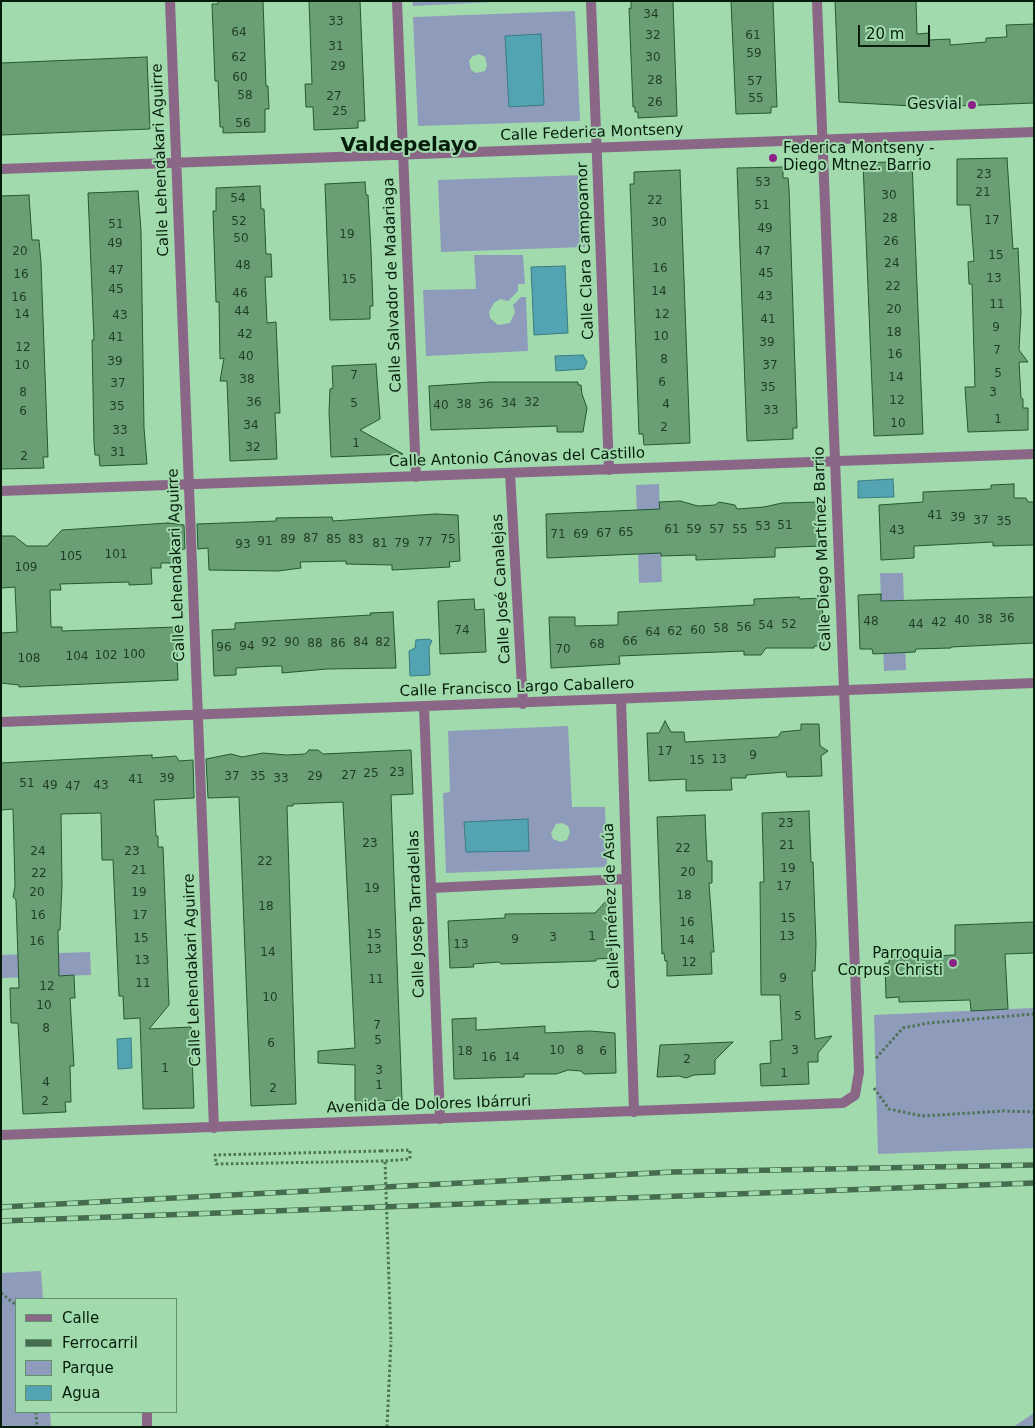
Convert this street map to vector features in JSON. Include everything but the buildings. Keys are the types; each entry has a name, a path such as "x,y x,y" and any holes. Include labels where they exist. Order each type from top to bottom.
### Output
{"street":[{"name":"Calle Lehendakari Aguirre","path":"170,1 214,1128"},
{"name":"Calle Salvador de Madariaga","path":"397,1 416,477"},
{"name":"Calle Clara Campoamor","path":"591,1 609,470"},
{"name":"Calle Diego Martínez Barrio","path":"817,1 859,1072 855,1095"},
{"name":"Calle Federica Montseny","path":"1,169 1034,132"},
{"name":"Calle Antonio Cánovas del Castillo","path":"1,491 1034,454"},
{"name":"Calle José Canalejas","path":"510,473 523,704"},
{"name":"Calle Francisco Largo Caballero","path":"1,722 844,692 1034,683"},
{"name":"Calle Jiménez de Asúa","path":"621,699 634,1112"},
{"name":"Calle Josep Tarradellas","path":"424,707 440,1119"},
{"path":"431,888 626,879"},
{"name":"Avenida de Dolores Ibárruri","path":"1,1135 843,1103 855,1095"},
{"path":"147,1413 148,1427"}],"path":[{"path":"874,1061 903,1028 929,1023 1034,1014"},
{"path":"870,1083 889,1109 922,1116 1003,1111 1034,1112"},
{"path":"410,1150 410,1159 385,1161 216,1164 215,1155 410,1150"},
{"path":"385,1161 391,1341 387,1427"},
{"path":"1,1293 15,1304"},
{"path":"36,1413 37,1427"}],"green space":[{"path":"412,1 514,1 413,6"},
{"path":"575,11 580,121 418,126 413,17","holes":["479,54 485,57 487,66 485,71 476,73 471,70 469,61 473,56"]},
{"path":"583,175 585,247 441,252 438,180"},
{"path":"474,255 523,255 525,284 518,284 518,291 508,301 500,299 494,303 489,312 490,318 498,325 510,323 515,312 513,305 521,297 526,297 528,351 426,356 423,290 476,289"},
{"path":"659,484 662,582 639,583 636,485"},
{"path":"880,573 903,573 906,670 884,671"},
{"path":"568,726 572,807 605,807 607,867 446,873 443,793 450,792 448,731","holes":["562,823 568,826 570,832 567,840 561,842 553,839 551,833 556,824"]},
{"path":"90,952 91,975 1,978 1,955"},
{"path":"1034,1008 1034,1148 878,1154 874,1015"},
{"path":"41,1271 43,1298 15,1298 15,1413 50,1413 51,1427 1,1427 1,1273"},
{"path":"1034,1413 1034,1427 1013,1427"}],"water":[{"path":"541,34 544,105 509,107 505,36"},
{"path":"565,266 568,333 534,335 531,267"},
{"path":"583,355 587,362 584,369 556,371 555,356"},
{"path":"893,479 894,497 858,498 858,481"},
{"path":"429,639 432,641 429,647 430,675 410,676 409,651 415,648 416,640"},
{"path":"528,819 529,851 466,852 464,822"},
{"path":"131,1038 132,1068 118,1069 117,1039"}],"railway":[{"path":"1,1207 673,1172 1034,1165"},
{"path":"1,1221 1034,1183"}],"place":[{"name":"Gesvial","path":"972,105"},
{"name":"Federica Montseny - Diego Mtnez. Barrio","path":"773,158"},
{"name":"Parroquia Corpus Christi","path":"953,963"}],"district":[{"name":"Valdepelayo","path":"409,146"}]}
